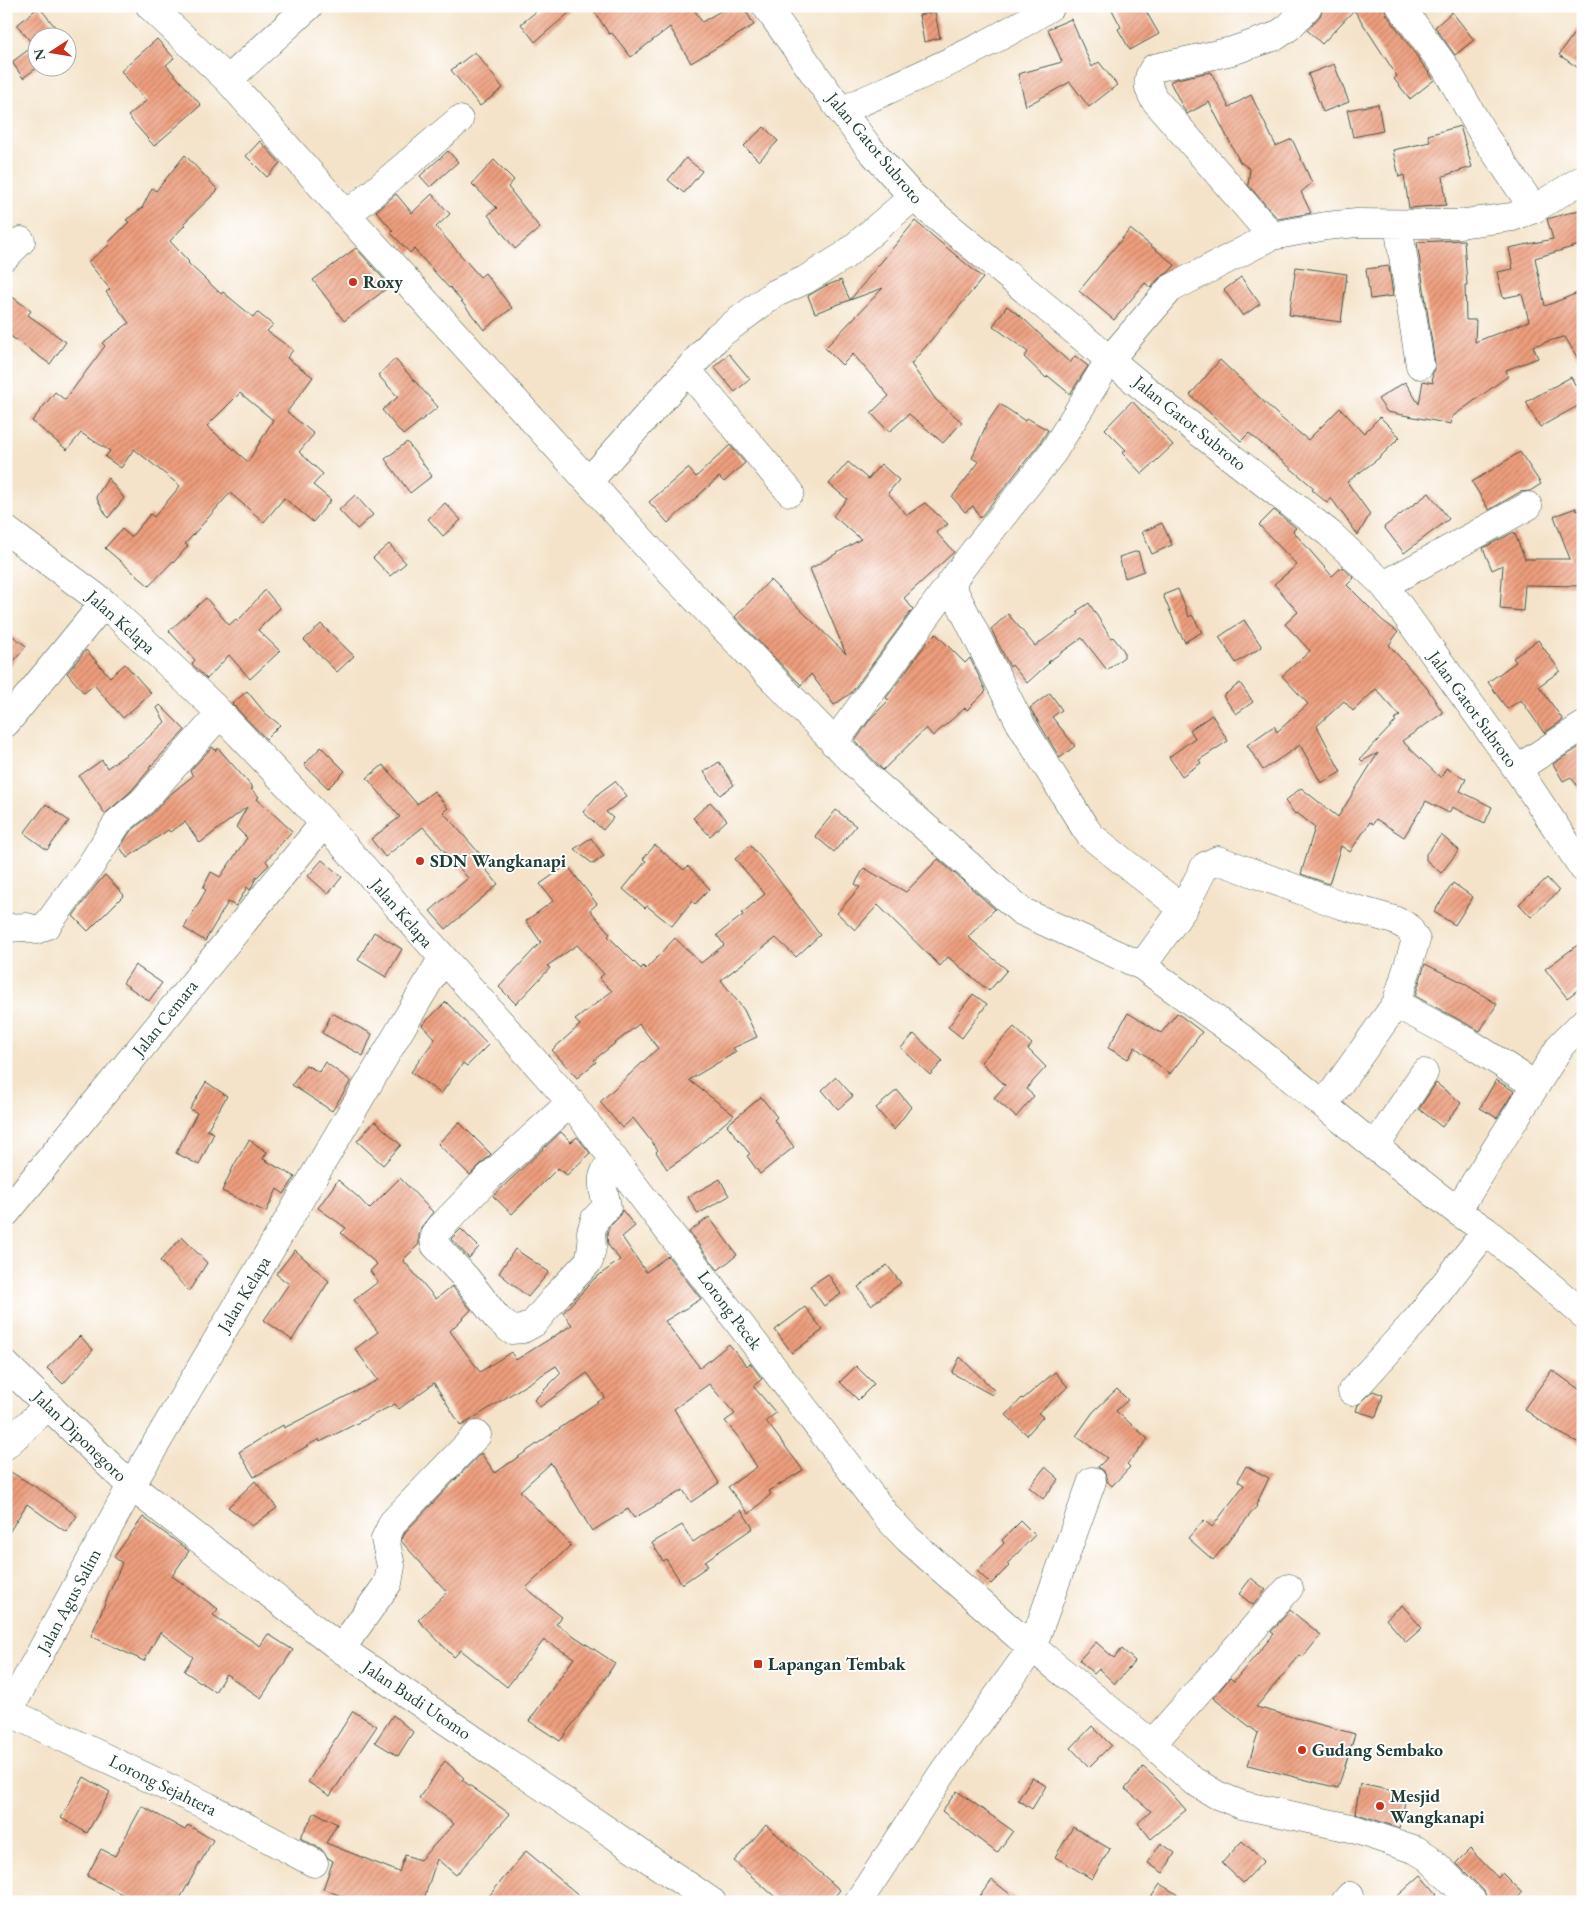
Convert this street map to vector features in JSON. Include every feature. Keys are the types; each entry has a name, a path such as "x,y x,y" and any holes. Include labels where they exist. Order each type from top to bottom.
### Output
{"street":[{"path":"150,6 228,80 673,575 867,776 1021,911 1142,966 1246,1041 1375,1147 1457,1211 1486,1231 1583,1314"},
{"path":"228,80 309,6"},
{"name":"Jalan Gatot Subroto","path":"766,6 841,111 913,197 1168,408 1330,534 1384,585 1517,769 1583,868"},
{"path":"841,111 1025,24 1051,6"},
{"path":"1272,236 1154,99 1149,90 1148,76 1154,68 1232,51 1276,36 1289,27 1308,6"},
{"path":"1400,6 1445,67 1485,137 1534,209"},
{"path":"348,215 459,120"},
{"path":"834,743 969,558 1053,452 1110,359 1170,289 1272,236 1326,226 1357,223 1458,224 1512,217 1534,209 1583,179"},
{"path":"589,481 718,336 774,294 811,276 844,256 913,197"},
{"path":"1398,224 1420,365"},
{"path":"688,370 790,492"},
{"path":"1384,585 1528,506"},
{"name":"Jalan Kelapa","path":"6,530 104,603 220,714 324,823 442,959 131,1486"},
{"path":"951,585 1020,723 1085,828 1091,836 1183,909"},
{"path":"6,723 104,603"},
{"path":"6,928 27,927 36,930 47,925 91,865 118,822 142,802 220,714"},
{"path":"1517,769 1583,726"},
{"name":"Jalan Cemara","path":"6,1213 324,823"},
{"path":"1142,966 1183,909 1205,866 1218,860 1338,904 1394,920 1408,927 1416,940 1396,1004 1324,1105"},
{"name":"Lorong Pecek","path":"442,959 571,1102 888,1518 908,1539 1032,1648 1152,1744 1192,1780 1217,1796 1242,1805 1351,1828 1416,1850 1429,1858 1474,1902"},
{"path":"1396,1004 1468,1042 1535,1085"},
{"path":"1457,1211 1561,1045 1583,1023"},
{"path":"1375,1147 1424,1073"},
{"path":"571,1102 490,1176 437,1231 434,1239 435,1245 466,1278 497,1318 511,1330 523,1329 534,1323 588,1261 592,1246 591,1232 595,1219 606,1207 601,1182 606,1168 614,1159"},
{"path":"1352,1391 1418,1318 1486,1231"},
{"name":"Jalan Diponegoro","path":"6,1365 131,1486"},
{"path":"6,1445 49,1405"},
{"path":"341,1649 388,1583 391,1566 385,1539 393,1522 477,1436"},
{"path":"858,1902 942,1774 1032,1648 1092,1481"},
{"name":"Jalan Budi Utomo","path":"131,1486 341,1649 707,1901"},
{"name":"Jalan Agus Salim","path":"7,1714 131,1486"},
{"path":"1152,1744 1290,1588"},
{"name":"Lorong Sejahtera","path":"7,1714 207,1806 314,1863"}],"building":[{"path":"543,6 577,6 535,42 521,24"},
{"path":"591,6 692,6 702,22 729,6 743,6 754,25 691,63 670,27 631,57 612,33 609,34"},
{"path":"1110,6 1143,6 1159,34 1130,50 1118,29 1121,27"},
{"path":"1323,6 1385,6 1387,15 1434,80 1410,99 1394,79 1397,76 1354,10 1322,44 1307,30 1320,16"},
{"path":"39,7 56,28 28,28 28,39 17,25"},
{"path":"935,12 940,38 924,42 919,15"},
{"path":"1452,12 1474,40 1455,55 1435,27"},
{"path":"1071,19 1092,67 1099,62 1117,85 1089,107 1070,82 1026,106 1018,74 1062,62 1048,29"},
{"path":"1583,20 1583,71 1559,55"},
{"path":"157,39 174,58 166,65 201,105 154,146 128,116 146,101 121,71"},
{"path":"28,50 28,74 23,78 12,62"},
{"path":"475,52 503,88 480,106 451,70"},
{"path":"1334,64 1349,102 1323,112 1308,74"},
{"path":"1211,72 1229,107 1251,95 1276,146 1292,139 1312,183 1301,192 1311,213 1278,219 1248,185 1250,169 1240,162 1209,102 1187,114 1170,82"},
{"path":"1378,104 1383,131 1353,137 1347,110"},
{"path":"1460,126 1472,167 1443,176 1446,205 1409,208 1404,175 1399,177 1393,150 1430,142 1428,135"},
{"path":"764,127 778,141 759,161 744,146"},
{"path":"260,141 280,163 267,177 246,156"},
{"path":"448,151 458,162 430,187 420,176"},
{"path":"185,155 218,190 183,224 185,225 170,241 188,263 221,294 223,292 253,317 257,312 273,325 267,331 293,350 287,358 313,377 287,412 314,434 299,452 323,474 313,485 331,500 313,522 284,498 264,522 230,493 185,544 188,546 149,586 105,548 122,529 131,537 150,514 154,517 180,486 134,449 121,468 105,457 110,451 81,433 67,450 32,421 55,392 65,400 105,346 102,343 129,323 106,292 110,289 88,262 109,245 108,243 129,222 126,220 142,208 152,188 156,191","holes":["240,393 273,420 248,462 207,426"]},
{"path":"686,158 702,171 684,193 668,180"},
{"path":"494,160 514,180 508,187 540,228 515,249 488,215 497,208 472,184"},
{"path":"396,194 412,213 432,194 450,214 436,227 480,277 485,273 512,308 484,330 450,287 414,249 410,253 391,233 393,231 376,211"},
{"path":"1583,209 1583,244 1535,258 1545,306 1583,291 1583,367 1565,337 1563,337 1533,346 1538,358 1506,370 1508,376 1452,417 1451,424 1387,412 1378,399 1405,382 1419,404 1423,381 1433,383 1432,374 1435,370 1435,363 1417,242 1464,240 1467,285 1465,285 1466,320 1476,320 1475,342 1529,321 1522,294 1503,298 1497,272 1513,269 1509,248 1553,239 1547,219"},
{"path":"915,221 983,278 911,364 936,400 962,422 943,443 909,414 889,432 871,413 889,396 853,354 842,365 825,348 883,288 850,300"},
{"path":"1130,229 1175,265 1169,272 1158,279 1151,288 1145,283 1114,320 1079,291"},
{"name":"Roxy","path":"356,248 390,286 344,321 313,280"},
{"path":"1389,266 1393,296 1370,299 1366,269"},
{"path":"1296,267 1347,274 1341,322 1289,315"},
{"path":"1241,277 1260,304 1243,316 1224,290"},
{"path":"841,280 850,300 815,313 808,296 825,286"},
{"path":"6,292 31,311 28,315 66,342 50,364 6,333"},
{"path":"1007,306 1024,319 1070,363 1075,356 1088,366 1070,394 1048,376 1046,378 1024,357 1028,352 993,326"},
{"path":"729,354 750,379 735,392 714,367"},
{"path":"395,359 438,407 403,435 382,410 398,397 378,375"},
{"path":"1220,360 1281,418 1308,440 1340,408 1364,433 1380,417 1400,437 1379,458 1347,482 1370,514 1358,535 1331,498 1327,503 1312,490 1314,488 1249,433 1241,441 1190,395"},
{"path":"1571,377 1583,399 1583,403 1540,427 1526,402"},
{"path":"1132,401 1173,445 1142,474 1122,453 1126,450 1105,429"},
{"path":"1000,404 1025,421 1027,418 1048,430 1040,443 980,518 973,506 965,512 952,497 979,462 972,458 987,423"},
{"path":"407,442 432,476 410,493 385,459"},
{"path":"730,445 745,463 724,482 719,477 668,523 649,502 688,468 696,477"},
{"path":"1520,452 1541,484 1530,491 1520,492 1489,510 1472,482"},
{"path":"848,462 868,479 881,464 899,480 888,493 907,515 925,503 948,524 936,532 954,552 904,598 913,609 851,693 834,705 811,674 801,685 735,617 770,580 846,654 810,569 861,539 833,516 847,499 829,484"},
{"path":"108,478 124,498 108,518 96,497"},
{"path":"1429,493 1449,519 1404,553 1384,527"},
{"path":"355,495 373,515 357,529 339,510"},
{"path":"445,503 461,520 443,536 428,519"},
{"path":"1576,508 1577,511 1583,508 1583,588 1581,586 1525,585 1523,611 1500,609 1503,565 1492,570 1483,548 1514,532 1525,559 1570,559 1554,516"},
{"path":"1274,510 1296,528 1293,531 1332,576 1342,567 1354,578 1347,585 1382,620 1398,632 1389,645 1427,688 1443,713 1402,741 1441,778 1446,768 1466,779 1460,791 1492,807 1485,823 1452,807 1449,813 1426,801 1404,837 1376,819 1373,824 1370,822 1350,852 1341,846 1329,884 1301,874 1315,827 1297,813 1295,814 1285,801 1301,788 1338,817 1378,753 1362,761 1360,759 1396,721 1394,719 1400,716 1376,689 1353,711 1344,701 1317,726 1341,772 1321,783 1300,745 1263,770 1247,745 1274,726 1277,732 1308,704 1282,676 1310,651 1285,624 1298,612 1274,584 1297,565 1259,525"},
{"path":"1162,523 1172,545 1152,554 1142,532"},
{"path":"389,544 406,563 390,576 373,558"},
{"path":"1138,551 1144,571 1125,578 1119,557"},
{"path":"1178,589 1189,617 1192,615 1202,632 1185,642 1163,595"},
{"path":"265,590 280,608 258,630 280,651 250,679 229,655 207,679 192,664 195,660 169,631 206,598 229,625 236,619 238,621"},
{"path":"1089,603 1111,638 1113,637 1124,651 1124,657 1107,670 1082,638 1048,662 1027,683 1012,665 1010,667 991,629 1008,614 1035,646 1079,614 1077,611"},
{"path":"1244,620 1262,647 1236,663 1219,637"},
{"path":"321,624 354,656 337,672 304,640"},
{"path":"6,631 26,646 6,671"},
{"path":"936,634 965,663 970,658 986,691 967,710 965,708 933,736 926,728 883,770 855,741 871,718 889,700 886,698 926,644"},
{"path":"1538,640 1560,671 1539,686 1563,720 1544,733 1521,700 1507,709 1488,682 1516,662 1513,658"},
{"path":"86,650 110,677 125,664 151,693 123,718 94,685 84,693 67,673"},
{"path":"1240,683 1253,702 1236,714 1223,696"},
{"path":"247,691 265,713 280,725 266,739 232,704"},
{"path":"1050,693 1062,710 1052,717 1075,746 1060,758 1030,708"},
{"path":"160,705 185,730 149,768 131,791 105,814 79,776 102,760 107,768 140,745 165,722 157,708"},
{"path":"1212,715 1228,741 1199,760 1201,763 1182,776 1169,757 1195,738 1190,730"},
{"path":"1581,746 1583,749 1583,795 1571,777 1563,781 1553,764"},
{"path":"212,747 216,751 218,748 253,788 251,789 259,797 257,799 292,831 266,861 269,865 256,878 250,890 247,887 236,906 228,902 205,941 184,928 206,890 203,888 211,872 220,877 247,838 236,827 247,807 200,843 185,822 170,832 168,830 127,858 120,847 130,832 152,814 168,796 193,776 190,771"},
{"path":"321,747 345,771 328,788 304,765"},
{"path":"719,762 734,785 720,795 704,772"},
{"path":"383,765 417,804 434,791 448,808 443,812 480,854 476,858 498,884 446,929 430,911 468,878 423,827 385,857 371,839 400,817 367,778"},
{"path":"615,781 627,796 606,812 613,818 603,830 583,812 599,793"},
{"path":"710,802 727,820 710,836 693,818"},
{"path":"46,804 69,821 47,850 24,833"},
{"path":"836,810 856,826 834,852 815,836"},
{"path":"1441,835 1459,850 1441,873 1426,860 1426,854"},
{"path":"591,838 604,856 593,864 574,849"},
{"path":"655,845 684,870 688,866 710,889 695,904 692,901 672,926 647,906 645,908 623,889 646,861 643,859"},
{"path":"750,845 773,872 820,935 796,957 776,938 721,980 744,1010 757,1037 733,1048 736,1052 689,1080 734,1115 688,1155 667,1169 656,1152 658,1150 633,1118 622,1128 600,1102 658,1048 639,1024 594,1060 596,1062 577,1078 552,1050 580,1025 575,1020 612,991 599,978 604,974 577,945 547,966 550,968 516,1004 499,987 541,942 526,921 553,901 540,884 567,865 597,904 590,910 610,934 608,936 641,969 643,966 646,969 675,938 701,963 724,945 717,935 743,915 742,913 765,894 735,859"},
{"path":"938,859 995,909 968,937 1007,970 989,991 948,957 940,966 878,905 855,930 837,913 860,887 855,884 864,868 906,892"},
{"path":"322,860 342,877 328,894 308,876"},
{"path":"105,875 124,895 88,931 73,916"},
{"path":"1547,878 1559,891 1531,917 1519,904"},
{"path":"1453,883 1473,897 1455,925 1434,912"},
{"path":"374,932 402,949 386,977 358,960"},
{"path":"1583,941 1583,986 1567,998 1545,969"},
{"path":"1425,964 1460,981 1497,1004 1480,1031 1415,996"},
{"path":"135,965 162,983 149,1001 123,983"},
{"path":"973,994 987,1004 962,1038 948,1027"},
{"path":"446,1002 488,1045 467,1066 463,1063 441,1094 411,1072 435,1039 422,1025"},
{"path":"332,1013 372,1034 363,1056 322,1033"},
{"path":"1128,1013 1161,1033 1177,1013 1202,1032 1170,1074 1135,1047 1128,1059 1108,1048"},
{"path":"1014,1027 1032,1044 1028,1049 1046,1067 1026,1089 1034,1096 1016,1117 994,1098 1005,1085 981,1062"},
{"path":"914,1034 943,1061 930,1075 901,1048"},
{"path":"325,1062 351,1081 332,1111 292,1085 306,1065 319,1072"},
{"path":"836,1077 853,1096 838,1109 822,1090"},
{"path":"1496,1080 1514,1091 1497,1118 1480,1108"},
{"path":"206,1082 227,1096 207,1130 214,1133 199,1165 176,1153 197,1113 190,1109"},
{"path":"1436,1083 1461,1103 1442,1127 1419,1109"},
{"path":"897,1090 911,1107 894,1130 876,1108"},
{"path":"761,1097 777,1117 774,1120 794,1147 760,1174 747,1156 750,1154 727,1125"},
{"path":"375,1121 401,1145 383,1165 357,1141"},
{"path":"459,1122 491,1154 470,1175 438,1144"},
{"path":"561,1132 571,1142 577,1137 590,1153 567,1175 558,1168 512,1214 493,1196"},
{"path":"249,1140 267,1152 263,1159 295,1177 284,1194 277,1189 266,1212 222,1191 234,1165"},
{"path":"400,1178 433,1212 422,1226 419,1234 419,1244 403,1260 436,1299 452,1286 471,1310 450,1331 480,1372 511,1352 516,1360 572,1325 563,1313 594,1279 620,1260 608,1245 607,1234 609,1227 618,1218 622,1210 635,1226 622,1237 646,1272 668,1256 701,1299 665,1321 700,1368 729,1344 747,1366 750,1363 762,1379 753,1386 776,1413 766,1421 803,1470 769,1491 771,1494 749,1514 728,1487 757,1467 739,1438 725,1421 735,1414 709,1384 674,1409 719,1483 691,1502 683,1490 634,1518 628,1509 592,1531 551,1463 520,1491 571,1545 526,1588 562,1617 556,1624 615,1663 595,1694 560,1741 529,1721 574,1658 544,1640 507,1687 461,1650 454,1657 418,1620 447,1592 401,1541 406,1531 481,1453 495,1473 605,1397 587,1373 540,1407 534,1400 561,1373 556,1366 461,1426 434,1383 399,1409 395,1404 320,1442 319,1439 254,1477 239,1452 283,1425 284,1428 378,1380 355,1349 378,1332 354,1300 378,1282 370,1271 377,1264 341,1233 346,1228 318,1208 338,1180 369,1209"},
{"path":"720,1179 729,1196 698,1214 688,1197"},
{"path":"709,1217 737,1255 718,1270 689,1232"},
{"path":"461,1229 479,1247 469,1258 451,1239"},
{"path":"182,1237 207,1263 189,1291 160,1261"},
{"path":"515,1249 549,1272 528,1297 499,1273"},
{"path":"295,1250 329,1281 292,1340 264,1320 289,1284 276,1274"},
{"path":"887,1265 901,1283 871,1305 858,1287"},
{"path":"828,1274 841,1294 824,1306 810,1286"},
{"path":"805,1307 823,1330 792,1353 775,1330"},
{"path":"80,1336 93,1350 63,1384 47,1368"},
{"path":"960,1357 995,1391 992,1395 952,1373"},
{"path":"856,1366 874,1384 858,1400 840,1382"},
{"path":"1552,1370 1583,1392 1583,1445 1552,1429 1524,1409"},
{"path":"1055,1372 1068,1387 1038,1413 1043,1417 1027,1435 1006,1415 1022,1398"},
{"path":"1117,1389 1128,1400 1116,1411 1148,1439 1127,1464 1130,1467 1112,1486 1107,1481 1104,1471 1098,1467 1107,1458 1076,1436 1093,1412"},
{"path":"1373,1391 1383,1395 1376,1417 1356,1411 1358,1405"},
{"path":"1246,1466 1269,1478 1257,1506 1213,1560 1188,1538 1204,1520 1212,1527 1244,1485 1238,1481"},
{"path":"1045,1467 1059,1479 1043,1499 1029,1487"},
{"path":"6,1469 47,1494 77,1516 66,1532 27,1504 6,1537"},
{"path":"255,1481 277,1508 252,1526 228,1507"},
{"path":"741,1510 753,1528 705,1561 708,1566 682,1584 666,1559 663,1561 652,1543 682,1525 693,1542"},
{"path":"143,1517 189,1551 172,1576 218,1609 213,1615 260,1646 268,1634 293,1650 261,1698 226,1674 215,1692 184,1671 193,1657 160,1632 144,1661 91,1636 122,1563 114,1557"},
{"path":"1021,1521 1035,1535 991,1584 977,1571 1004,1543 1002,1540"},
{"path":"1251,1578 1266,1590 1253,1605 1239,1594"},
{"path":"1402,1605 1422,1628 1406,1642 1386,1619"},
{"path":"1290,1610 1321,1635 1303,1657 1300,1655 1256,1707 1355,1734 1338,1788 1248,1765 1258,1733 1213,1698 1230,1678 1234,1681 1274,1634 1271,1632"},
{"path":"1096,1642 1114,1658 1122,1649 1135,1661 1115,1684 1099,1669 1094,1674 1079,1660"},
{"path":"353,1711 377,1726 330,1796 308,1782"},
{"path":"393,1715 413,1732 398,1756 375,1742"},
{"path":"1092,1726 1111,1745 1089,1767 1071,1748"},
{"path":"445,1761 464,1778 462,1780 510,1814 456,1875 437,1859 423,1902 357,1902 323,1889 333,1861 321,1849 300,1838 315,1812 337,1824 326,1843 399,1872 405,1855 420,1860 454,1824 419,1798"},
{"path":"1143,1767 1166,1787 1186,1810 1151,1839 1138,1823 1151,1811 1125,1789"},
{"path":"84,1777 110,1792 87,1833 61,1818"},
{"path":"1032,1777 1046,1786 1032,1809 1018,1800"},
{"name":"Mesjid Wangkanapi","path":"1360,1784 1407,1794 1399,1828 1355,1813"},
{"path":"957,1791 1013,1831 997,1853 942,1811"},
{"path":"142,1806 185,1830 188,1825 213,1840 178,1902 137,1902 87,1876 101,1849 115,1856"},
{"path":"766,1825 840,1890 830,1902 781,1902 734,1861"},
{"path":"1073,1827 1110,1849 1092,1879 1055,1857"},
{"path":"1242,1841 1264,1861 1243,1883 1222,1863"},
{"path":"1161,1843 1175,1853 1163,1873 1148,1863"},
{"path":"1470,1849 1498,1878 1502,1873 1522,1893 1514,1902 1488,1902 1484,1891 1456,1863"},
{"path":"526,1851 587,1902 484,1902"},
{"path":"1421,1875 1437,1894 1427,1902 1391,1902"},
{"path":"992,1880 1020,1902 975,1902"},
{"path":"1160,1884 1190,1902 1148,1902"}],"place":[{"name":"Roxy","path":"353,282"},
{"name":"SDN Wangkanapi","path":"420,861"},
{"name":"Lapangan Tembak","path":"758,1664"},
{"name":"Gudang Sembako","path":"1302,1750"},
{"name":"Mesjid Wangkanapi","path":"1380,1806"}]}
